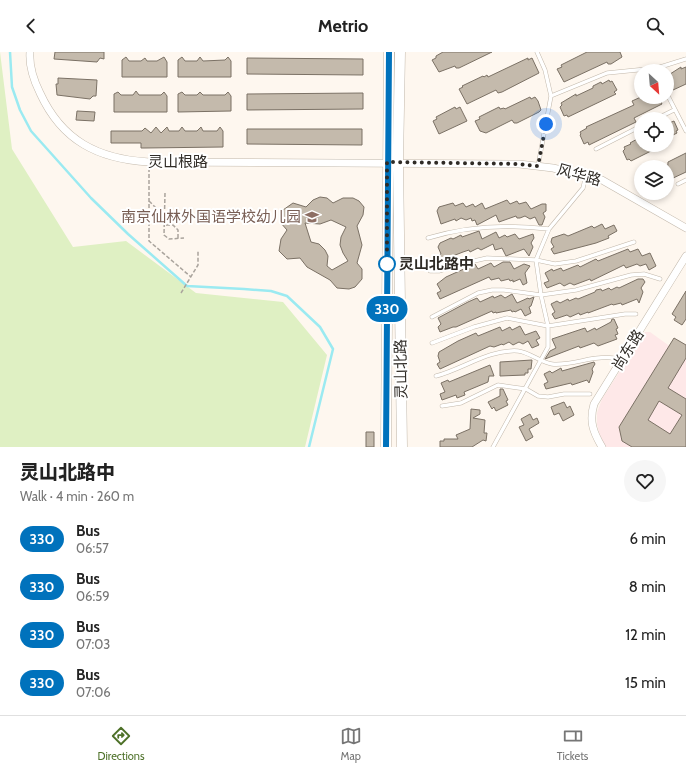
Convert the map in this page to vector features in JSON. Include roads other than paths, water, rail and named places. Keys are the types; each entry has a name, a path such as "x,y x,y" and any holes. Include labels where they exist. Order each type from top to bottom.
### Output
{"main road":[{"name":"灵山北路","path":"386,447 389,52"},
{"name":"灵山北路","path":"400,52 398,162 402,447"}],"street":[{"name":"灵山根路","path":"30,52 35,83 47,109 60,127 85,145 107,156 122,160 149,162 387,162"},
{"name":"风华路","path":"387,162 519,164 586,175 602,180 686,228"},
{"name":"尚东路","path":"602,447 595,436 591,420 594,404 686,256"}],"lane":[{"path":"537,52 545,70 552,96 538,166"},
{"path":"670,64 686,58"},
{"path":"552,96 607,73 634,71"},
{"path":"671,104 686,131"},
{"path":"670,112 674,110"},
{"path":"596,149 634,130"},
{"path":"493,447 526,390 548,347 548,326 541,295 536,260 549,229 583,188 586,175"},
{"path":"678,184 686,180"},
{"path":"428,238 456,230 477,228 532,227 549,229"},
{"path":"430,271 438,272 460,264 487,258 536,260 555,264 576,260 634,242"},
{"path":"432,317 478,293 504,290 541,295 576,290 631,275 644,274 660,279"},
{"path":"432,343 474,326 507,318 548,326 626,314 636,314"},
{"path":"436,376 450,372 492,354 518,351 551,364 572,363 602,356 613,358"},
{"path":"442,406 461,403 498,385 526,390 538,396 548,397 564,394 590,394"}],"waterway":[{"path":"10,52 12,87 20,110 31,131 91,198 128,234 187,286 271,291 287,296 320,327 333,349 309,447"}],"place":[{"name":"南京仙林外国语学校幼儿园","path":"312,217"},
{"name":"灵山北路中","path":"387,264"}]}
